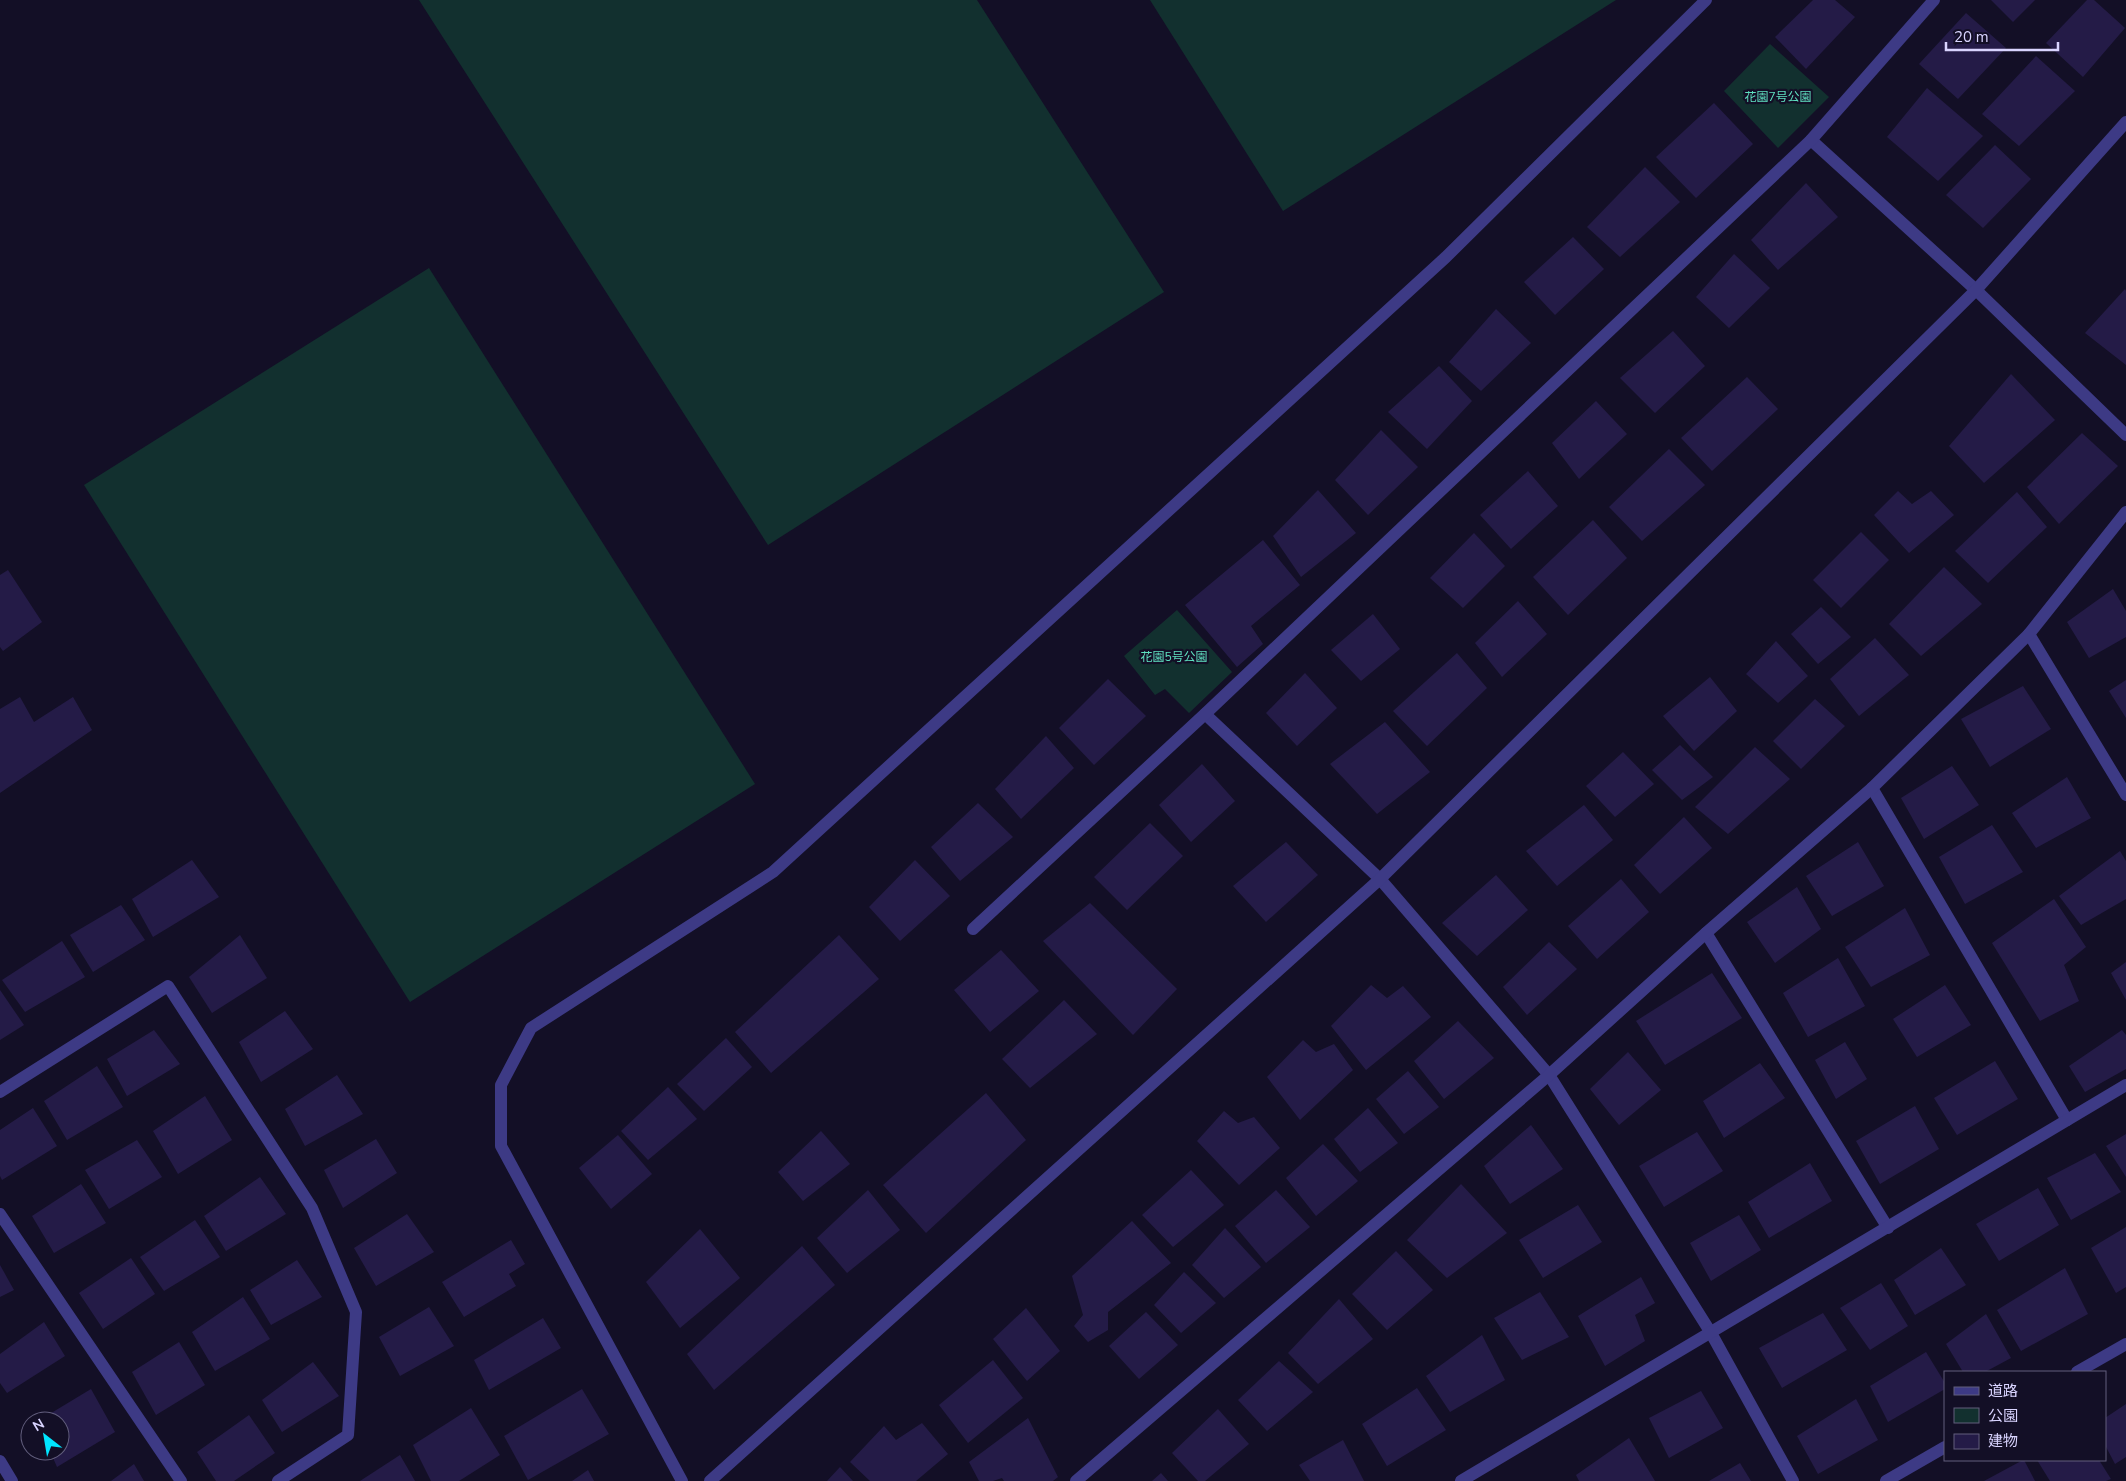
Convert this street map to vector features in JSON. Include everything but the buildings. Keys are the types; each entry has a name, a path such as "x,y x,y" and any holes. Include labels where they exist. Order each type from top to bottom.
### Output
{"street":[{"path":"682,1481 501,1146 501,1086 531,1028 773,872 1446,258 1706,0"},
{"path":"973,929 1205,714 1811,140 1934,0"},
{"path":"710,1481 1380,879 1976,290 2126,122"},
{"path":"1811,140 1976,290 2126,435"},
{"path":"1076,1481 1549,1075 1706,933 1872,788 2029,634 2126,512"},
{"path":"2029,634 2126,795"},
{"path":"1205,714 1380,879 1549,1075 1711,1332 1793,1481"},
{"path":"1872,788 2067,1120"},
{"path":"1706,933 1888,1228"},
{"path":"0,1092 168,986 312,1208 356,1312 348,1435 278,1481"},
{"path":"1461,1481 2126,1085"},
{"path":"0,1214 181,1481"},
{"path":"2079,1371 2126,1344"},
{"path":"1886,1481 1944,1448"},
{"path":"0,1461 12,1481"}],"green space":[{"path":"419,0 977,0 1164,292 768,545"},
{"path":"1150,0 1616,0 1283,211"},
{"name":"花園7号公園","path":"1770,44 1829,97 1778,148 1724,91"},
{"path":"429,268 755,784 410,1002 84,485"},
{"name":"花園5号公園","path":"1177,610 1232,672 1189,713 1165,689 1155,695 1124,656"}]}
